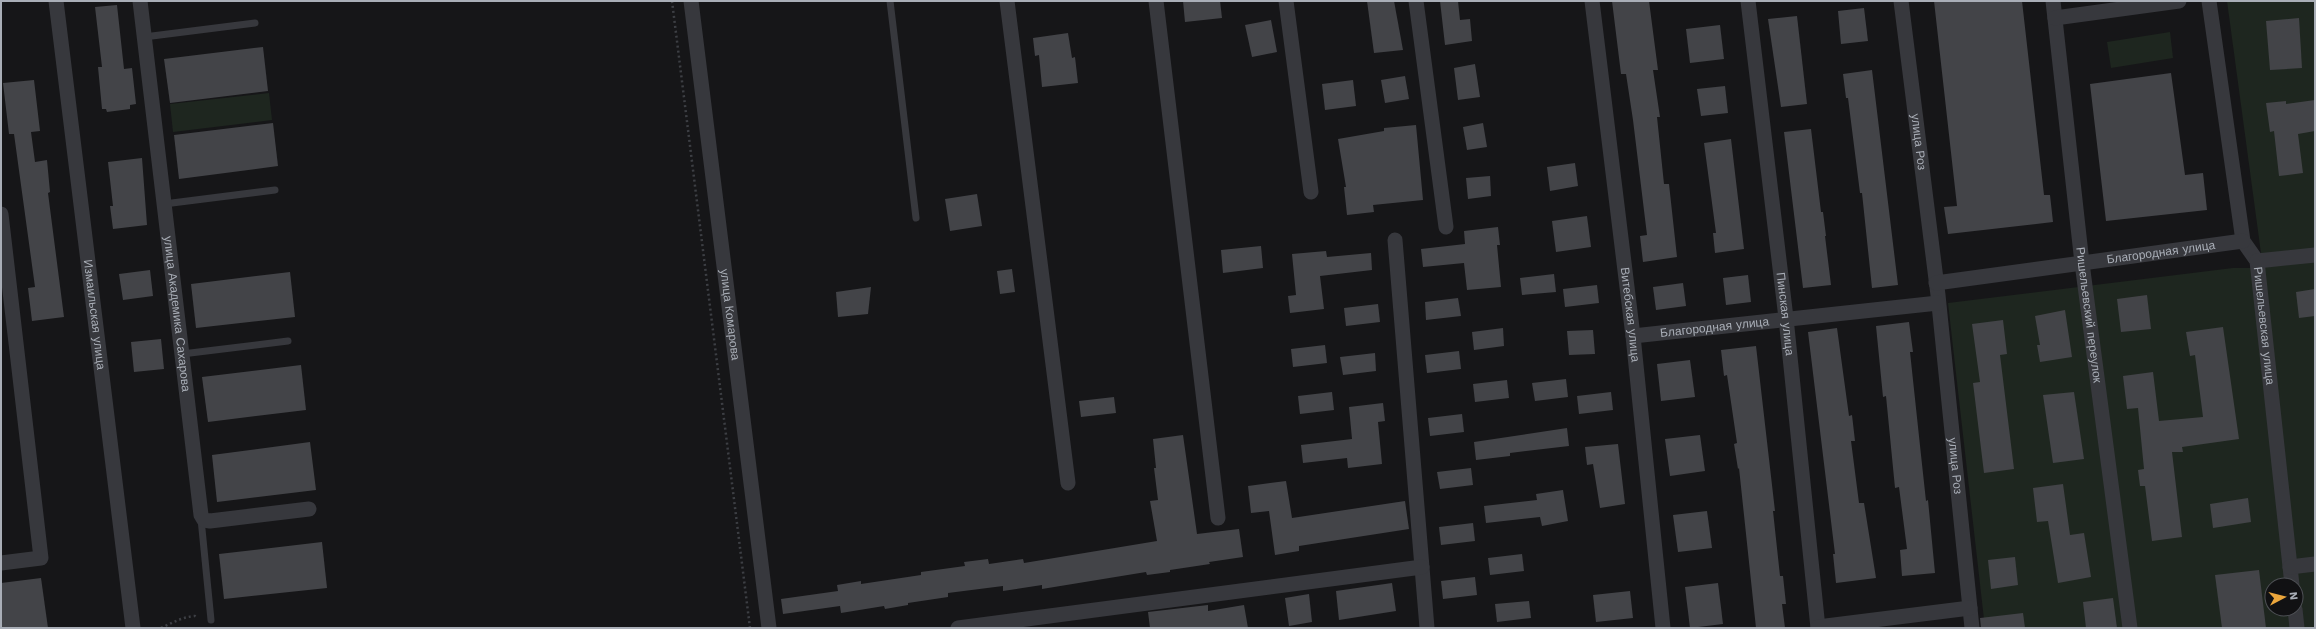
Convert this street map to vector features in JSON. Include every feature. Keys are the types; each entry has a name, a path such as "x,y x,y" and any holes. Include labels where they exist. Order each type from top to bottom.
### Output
{"street":[{"name":"Измаильская улица","path":"56,1 134,628"},
{"name":"улица Академика Сахарова","path":"140,1 201,515"},
{"name":"улица Комарова","path":"691,1 769,628"},
{"path":"1007,1 1068,483"},
{"path":"1156,1 1218,518"},
{"path":"1286,1 1311,192"},
{"path":"1416,1 1446,227"},
{"name":"Витебская улица","path":"1592,1 1633,336 1664,628"},
{"name":"Пинская улица","path":"1748,1 1786,318 1818,627"},
{"name":"улица Роз","path":"1901,1 1936,283 1972,628"},
{"name":"Ришельевский переулок","path":"2053,1 2082,263 2130,628"},
{"path":"2055,18 2179,1"},
{"name":"Ришельевская улица","path":"2209,1 2243,241 2257,261 2291,577"},
{"path":"1,214 6,294 41,558 1,563"},
{"path":"1395,240 1427,628"},
{"name":"Благородная улица","path":"1936,283 2243,241"},
{"path":"2257,261 2315,255"},
{"name":"Благородная улица","path":"1633,336 1786,318 1938,303"},
{"path":"201,515 204,520 210,521 309,508"},
{"path":"2290,567 2315,564"},
{"path":"958,628 1422,567"},
{"path":"1818,627 1970,608"},
{"path":"2296,617 2297,628"}],"lane":[{"path":"890,1 916,218"},
{"path":"144,37 255,23"},
{"path":"164,204 275,190"},
{"path":"182,354 288,341"},
{"path":"201,515 211,618"}],"path":[{"path":"672,1 750,628"},
{"path":"161,628 175,624 185,617 195,616 200,619 211,618"}],"shaded area":[{"path":"2227,1 2315,1 2315,628 1985,628 1948,303 2233,268 2263,268"},
{"path":"2170,32 2173,58 2111,68 2107,42"},
{"path":"269,93 272,120 173,132 170,104"}],"building":[{"path":"1183,1 1220,1 1222,18 1185,22"},
{"path":"1367,1 1394,1 1403,50 1374,53"},
{"path":"1440,1 1458,1 1460,20 1470,19 1472,41 1445,45"},
{"path":"1612,1 1649,1 1658,70 1653,70 1660,117 1657,117 1664,184 1669,184 1677,257 1643,262 1640,236 1647,235 1633,120 1626,74 1621,74"},
{"path":"1934,1 2022,1 2044,195 2050,195 2053,222 1948,234 1944,207 1957,206"},
{"path":"117,5 124,69 132,68 136,104 130,105 130,109 107,112 106,109 102,109 98,67 102,67 95,7"},
{"path":"1864,8 1868,41 1841,44 1838,11"},
{"path":"1797,16 1807,104 1781,107 1768,19"},
{"path":"2299,18 2302,68 2270,70 2266,21"},
{"path":"1271,20 1277,52 1252,57 1245,25"},
{"path":"1720,25 1724,59 1690,63 1686,29"},
{"path":"1068,33 1072,58 1075,57 1078,83 1042,87 1039,55 1035,56 1033,38"},
{"path":"263,47 268,91 170,103 164,59"},
{"path":"1475,64 1480,97 1458,100 1454,68"},
{"path":"1872,70 1898,285 1872,288 1862,193 1860,193 1848,98 1846,98 1843,74"},
{"path":"2171,73 2185,175 2203,173 2207,210 2106,221 2090,84"},
{"path":"1405,76 1409,99 1385,103 1381,80"},
{"path":"34,80 40,131 31,132 35,162 47,160 50,192 48,193 64,317 32,321 28,288 35,287 14,134 9,134 3,83"},
{"path":"1353,80 1356,106 1325,110 1322,84"},
{"path":"1725,86 1728,113 1701,116 1697,89"},
{"path":"2315,100 2315,131 2298,134 2303,173 2279,176 2274,131 2270,132 2266,103 2286,101 2286,104"},
{"path":"273,123 278,166 179,179 174,135"},
{"path":"1483,123 1487,147 1467,150 1463,127"},
{"path":"1416,125 1423,200 1373,205 1374,212 1347,215 1344,187 1346,187 1338,139 1384,131 1384,128"},
{"path":"1811,129 1821,212 1823,212 1831,285 1803,288 1784,132"},
{"path":"1731,139 1744,249 1715,253 1713,233 1716,233 1704,143"},
{"path":"142,158 147,225 113,229 110,206 113,206 108,162"},
{"path":"1575,163 1578,186 1550,191 1547,167"},
{"path":"1490,176 1491,196 1468,199 1466,178"},
{"path":"977,194 982,226 950,231 945,199"},
{"path":"1587,216 1591,247 1556,252 1552,221"},
{"path":"1498,227 1500,245 1497,245 1501,287 1467,290 1464,263 1423,267 1421,249 1465,244 1464,231"},
{"path":"1261,246 1263,268 1223,273 1221,250"},
{"path":"1326,251 1327,257 1371,253 1372,270 1320,276 1324,309 1290,313 1288,296 1296,295 1292,254"},
{"path":"1012,269 1015,292 1000,294 997,271"},
{"path":"150,270 153,296 123,300 119,274"},
{"path":"290,272 295,317 196,328 191,284"},
{"path":"1554,274 1556,292 1522,295 1520,278"},
{"path":"1748,275 1751,302 1726,305 1723,278"},
{"path":"1683,283 1686,306 1656,310 1653,287"},
{"path":"1597,285 1599,303 1565,307 1563,289"},
{"path":"871,287 868,314 838,317 836,292"},
{"path":"2315,289 2315,316 2299,318 2296,292"},
{"path":"2147,295 2151,329 2121,332 2117,299"},
{"path":"1458,298 1461,316 1426,320 1425,302"},
{"path":"1378,304 1380,322 1346,326 1344,308"},
{"path":"2065,310 2072,357 2040,362 2037,345 2040,345 2035,316"},
{"path":"2003,320 2007,354 2000,355 2014,469 1984,473 1973,383 1980,382 1972,324"},
{"path":"1909,322 1913,352 1910,352 1926,501 1928,500 1935,573 1902,576 1900,550 1907,549 1899,487 1895,488 1886,396 1883,397 1876,326"},
{"path":"2223,327 2239,439 2182,447 2183,452 2172,452 2182,537 2152,541 2145,486 2140,486 2138,470 2144,469 2138,408 2127,409 2123,376 2153,372 2159,421 2203,417 2195,355 2190,356 2186,332"},
{"path":"1503,328 1504,346 1474,350 1472,332"},
{"path":"1837,328 1849,416 1852,415 1855,441 1851,441 1859,503 1864,503 1876,578 1836,583 1833,554 1835,554 1808,332"},
{"path":"1593,330 1595,354 1569,355 1567,331"},
{"path":"161,339 164,369 134,372 131,342"},
{"path":"1325,345 1327,363 1293,367 1291,349"},
{"path":"1756,346 1775,511 1773,511 1780,576 1783,576 1786,604 1782,604 1785,628 1756,628 1739,468 1738,469 1734,444 1737,443 1727,375 1724,376 1721,350"},
{"path":"1459,351 1461,369 1427,373 1425,355"},
{"path":"1375,353 1376,371 1343,375 1340,357"},
{"path":"1690,360 1695,397 1661,401 1657,364"},
{"path":"301,365 306,410 208,422 202,377"},
{"path":"1566,379 1568,397 1535,401 1532,383"},
{"path":"1507,380 1509,398 1475,402 1473,384"},
{"path":"1332,392 1334,410 1300,414 1298,396"},
{"path":"1611,392 1613,410 1579,414 1577,396"},
{"path":"2074,392 2084,459 2053,463 2043,395"},
{"path":"1114,397 1116,413 1081,417 1079,401"},
{"path":"1383,403 1385,421 1378,422 1382,464 1348,468 1347,458 1303,463 1301,445 1352,439 1349,407"},
{"path":"1462,414 1464,432 1430,436 1428,418"},
{"path":"1567,428 1569,446 1510,453 1510,456 1476,460 1474,442"},
{"path":"1183,435 1197,534 1239,529 1243,557 1170,570 1170,572 1147,575 1146,572 1042,589 1042,585 1003,591 1003,586 948,593 948,597 908,603 908,605 885,609 884,606 841,613 840,606 783,614 781,599 838,591 837,585 861,581 861,584 921,575 921,572 965,566 964,562 988,559 989,564 1023,559 1024,563 1157,541 1150,501 1158,500 1154,468 1156,468 1153,439"},
{"path":"1700,435 1705,471 1670,476 1665,439"},
{"path":"310,442 316,490 217,502 212,455"},
{"path":"1618,444 1625,504 1600,508 1593,464 1587,465 1585,447"},
{"path":"1471,468 1473,485 1440,489 1437,472"},
{"path":"1286,481 1292,518 1405,501 1409,529 1299,546 1299,551 1275,555 1269,511 1251,513 1248,486"},
{"path":"2063,484 2070,535 2084,533 2091,577 2058,583 2048,521 2037,522 2033,488"},
{"path":"1563,490 1568,521 1542,526 1540,517 1486,523 1484,506 1537,500 1536,494"},
{"path":"2248,498 2251,522 2213,528 2210,504"},
{"path":"1707,511 1712,548 1678,552 1673,515"},
{"path":"1473,523 1475,541 1441,545 1439,527"},
{"path":"322,542 327,588 224,599 219,554"},
{"path":"1522,554 1524,571 1490,575 1488,558"},
{"path":"2015,557 2018,585 1991,589 1988,560"},
{"path":"2259,570 2266,628 2222,628 2215,575"},
{"path":"1475,577 1477,595 1443,599 1441,581"},
{"path":"41,578 48,628 1,628 1,583"},
{"path":"1392,583 1396,611 1339,620 1336,591"},
{"path":"1718,583 1723,624 1690,628 1685,587"},
{"path":"1630,591 1633,618 1596,622 1593,595"},
{"path":"1309,594 1312,622 1289,626 1285,598"},
{"path":"2113,598 2117,628 2086,628 2083,602"},
{"path":"1529,601 1531,618 1497,622 1495,604"},
{"path":"1208,605 1208,611 1244,605 1248,628 1150,628 1148,612"},
{"path":"2023,613 2025,628 1981,628 1980,618"}]}
